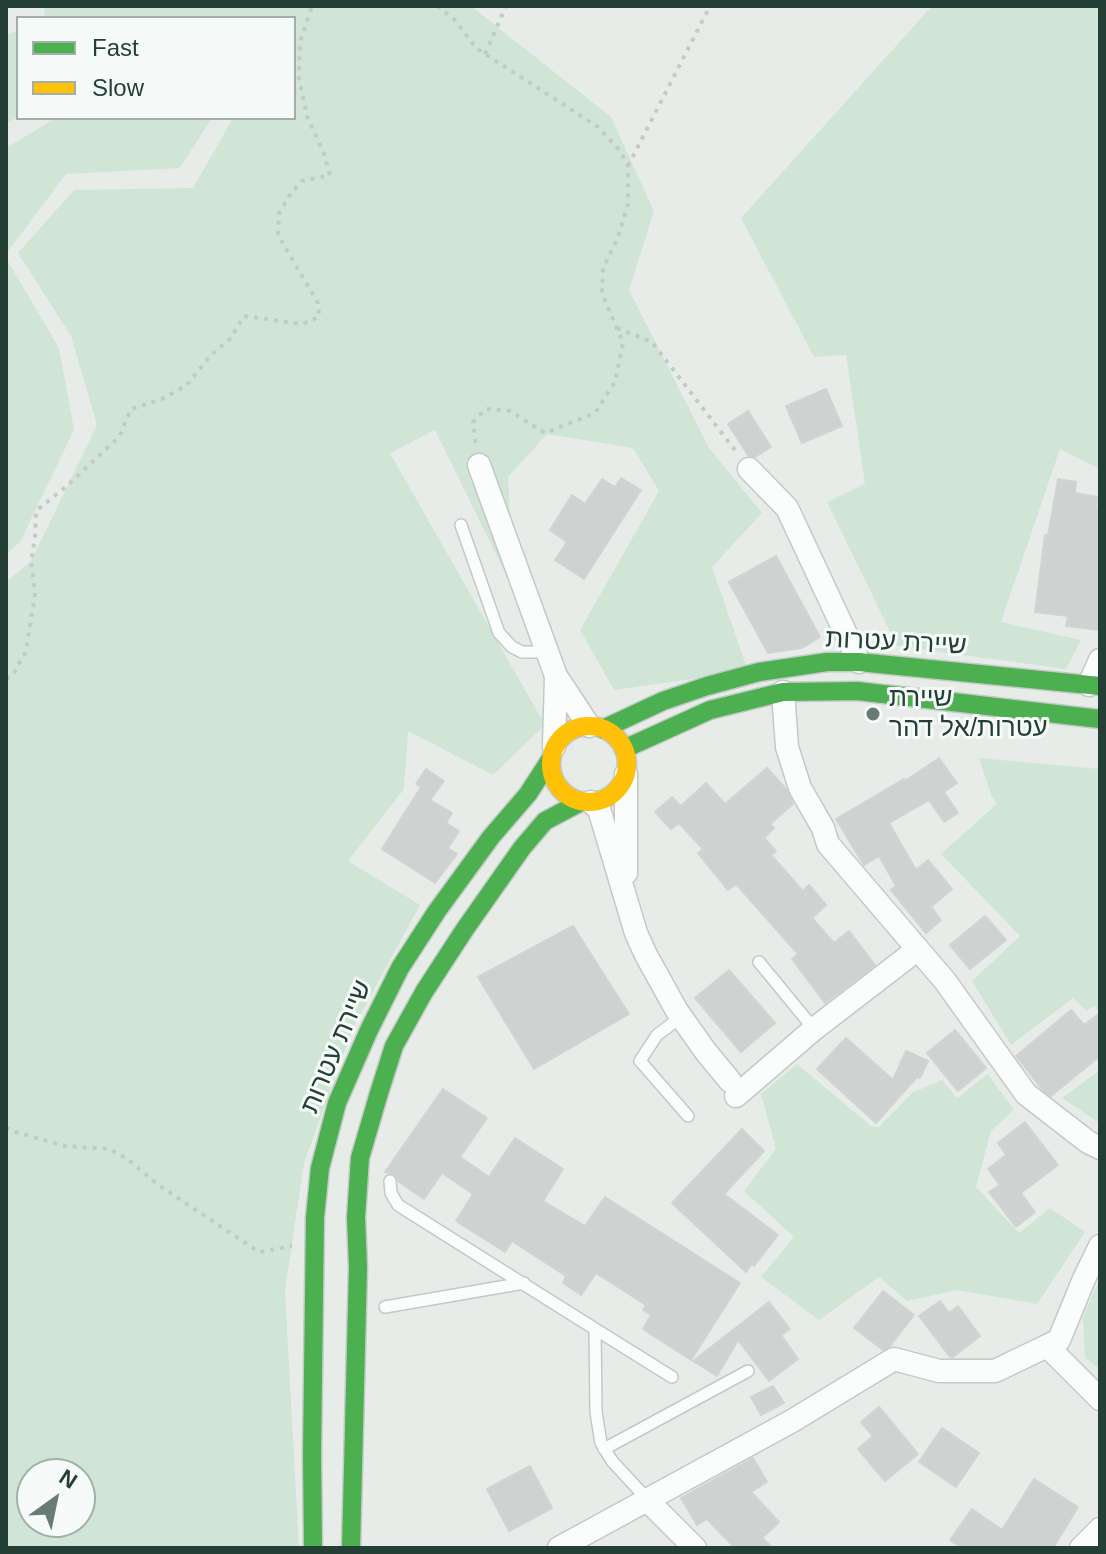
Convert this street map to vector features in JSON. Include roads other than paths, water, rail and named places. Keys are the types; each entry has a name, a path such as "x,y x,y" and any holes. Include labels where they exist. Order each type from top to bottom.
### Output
{"main road":[{"name":"שיירת עטרות","path":"596,727 707,686 759,672 827,662 859,662 1094,685"},
{"name":"שיירת עטרות","path":"624,749 710,710 783,692 857,691 1100,719"},
{"path":"596,727 613,734 624,749 626,774 613,794 601,801 586,802 564,794 555,783 552,754 562,736 576,728 596,727"},
{"name":"שיירת עטרות","path":"313,1548 314,1242 320,1168 337,1103 400,968 491,837 528,794 552,754"},
{"name":"שיירת עטרות","path":"351,1547 358,1267 356,1217 360,1158 379,1093 394,1046 424,992 522,848 545,821 586,802"}],"street":[{"path":"479,465 556,676 596,727"},
{"path":"749,469 787,508 859,662"},
{"path":"1094,685 1100,660"},
{"path":"552,754 556,676"},
{"path":"783,692 787,747 800,788 823,828 828,844 945,981 1026,1094 1100,1148"},
{"path":"626,774 627,903"},
{"path":"586,802 599,809 636,933 646,955 681,1017 733,1088 918,949"},
{"path":"559,1548 792,1421 894,1359 939,1371 995,1371 1059,1340 1100,1246"},
{"path":"1047,1346 1100,1399"},
{"path":"648,1501 695,1548"},
{"path":"1081,1548 1100,1529"}],"lane":[{"path":"461,525 499,633 512,647 522,652 548,652"},
{"path":"759,962 814,1029"},
{"path":"681,1017 657,1035 640,1061 688,1116"},
{"path":"390,1181 391,1193 398,1205 672,1377"},
{"path":"385,1307 524,1283"},
{"path":"595,1329 596,1412 601,1443 612,1461 648,1501"},
{"path":"604,1449 748,1371"}],"place":[{"name":"שיירת עטרות/אל דהר","path":"873,714"}]}
